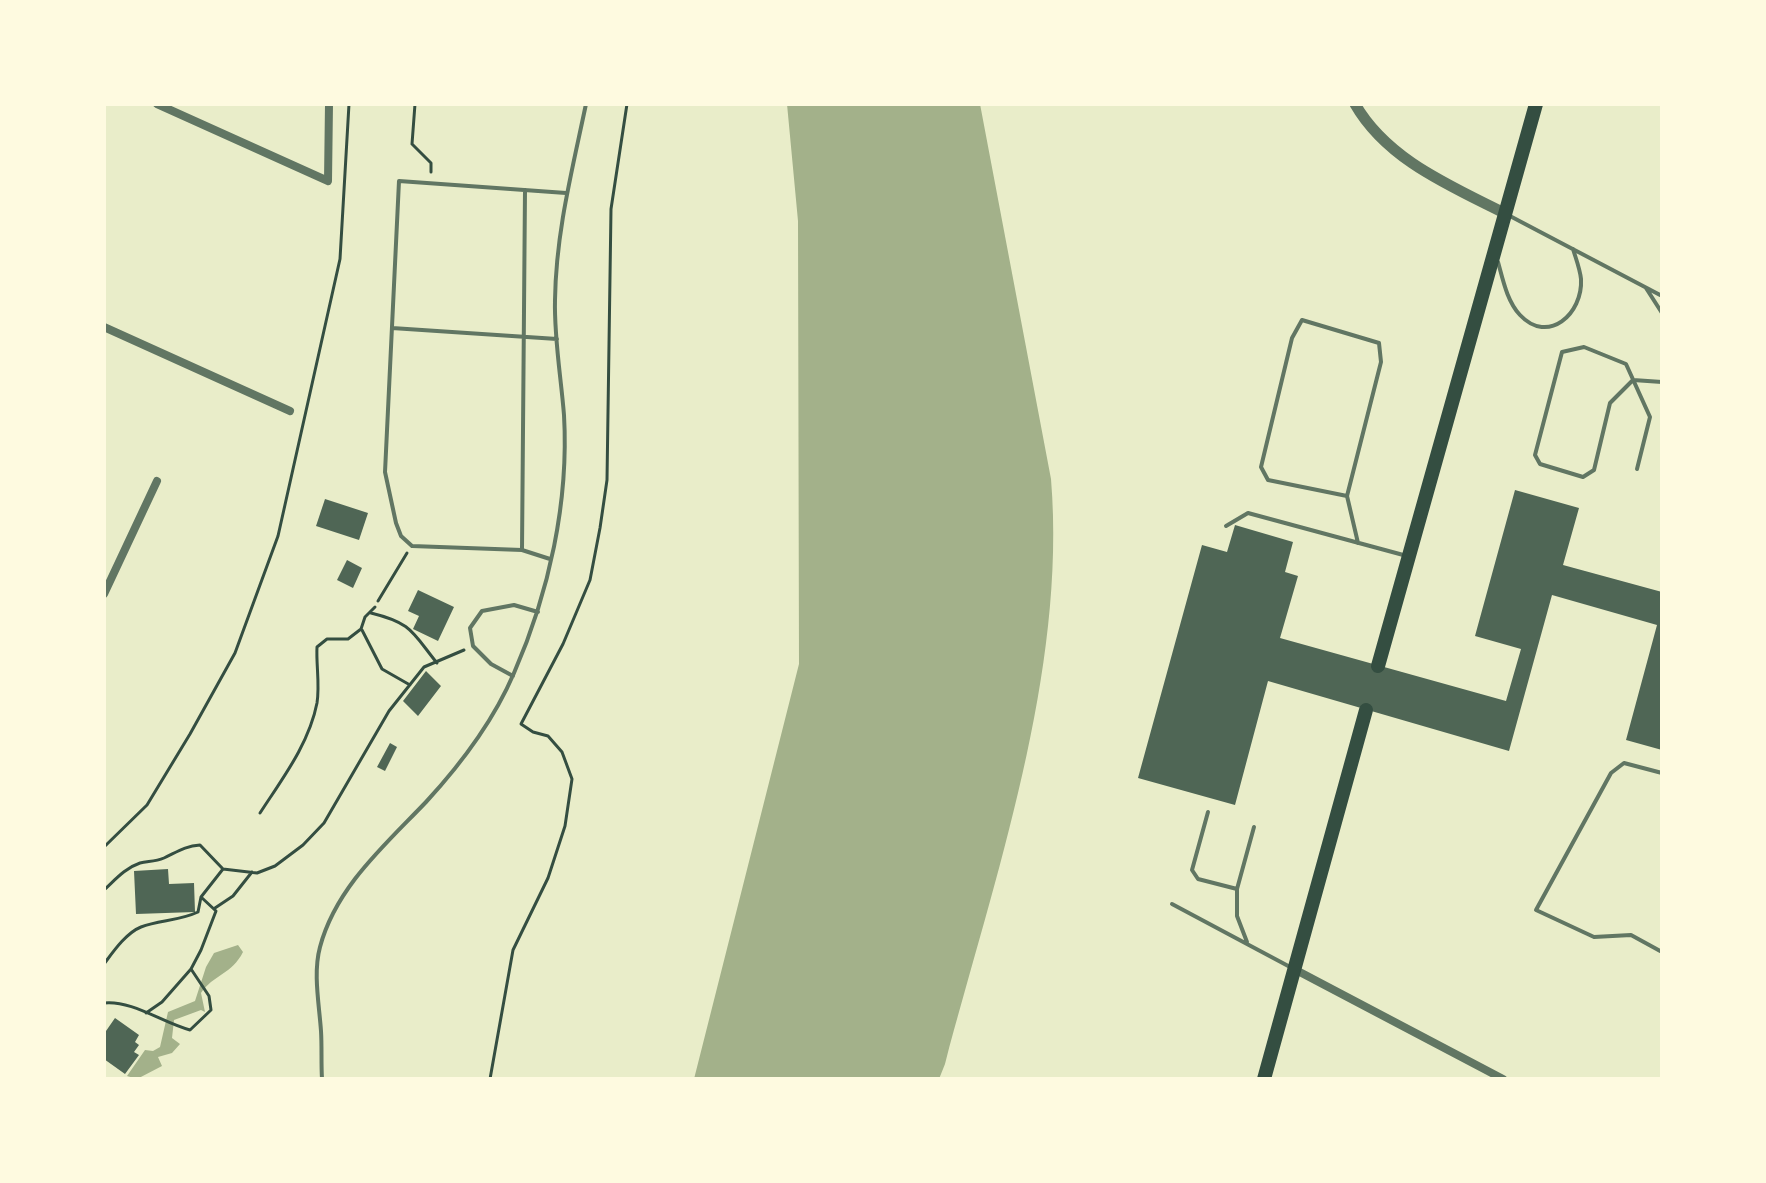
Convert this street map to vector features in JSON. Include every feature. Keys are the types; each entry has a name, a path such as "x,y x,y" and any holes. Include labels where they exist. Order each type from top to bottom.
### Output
{"main road":[{"path":"1378,666 1536,104"},
{"path":"1264,1079 1366,710"}],"street":[{"path":"157,104 328,181 329,104"},
{"path":"1355,104 1379,136 1411,163 1506,214"},
{"path":"104,327 290,411"},
{"path":"104,594 107,579 157,481"},
{"path":"1294,969 1503,1079"}],"lane":[{"path":"322,1079 317,972 319,950 335,910 370,859 427,800 491,721 538,612 563,501 564,417 554,305 557,252 566,193 586,104"},
{"path":"550,559 522,550 412,546 401,536 396,523 385,472 399,181 566,193"},
{"path":"522,550 525,190"},
{"path":"1506,214 1662,296"},
{"path":"1495,253 1505,288 1521,316 1540,327 1552,327 1562,324 1578,300 1581,281 1573,249"},
{"path":"1644,286 1662,313"},
{"path":"1347,496 1268,480 1261,467 1292,338 1302,320 1379,343 1381,362 1347,496 1358,543"},
{"path":"392,328 557,339"},
{"path":"1637,469 1650,417 1633,380 1626,364 1584,347 1562,352 1535,455 1540,464 1583,477 1594,470 1610,403 1633,380 1662,382"},
{"path":"1226,526 1248,513 1409,557"},
{"path":"513,676 491,664 473,646 470,628 482,611 514,605 538,612"},
{"path":"1662,773 1624,763 1611,773 1536,910 1594,937 1631,935 1662,952"},
{"path":"1208,812 1192,870 1198,879 1237,889"},
{"path":"1248,945 1237,916 1237,889 1254,827"},
{"path":"1172,904 1294,969"}],"path":[{"path":"104,847 147,805 190,734 235,653 278,536 340,259 349,104"},
{"path":"415,104 412,144 431,163 430,184"},
{"path":"490,1079 513,950 548,878 565,826 572,779 562,752 548,736 533,732 521,724 563,644 590,580 600,528 607,480 611,209 627,104"},
{"path":"378,601 412,546"},
{"path":"260,813 310,728 317,702 319,673 316,648 327,639 348,639 361,629 365,617 375,607"},
{"path":"371,613 398,620 408,627 437,663"},
{"path":"361,629 382,669 410,685"},
{"path":"104,890 124,870 143,862 163,859 187,846 200,845 223,869 252,872 285,860 324,823 389,711 424,667 473,646"},
{"path":"104,964 139,927 185,918 198,912 201,897 223,869"},
{"path":"214,909 233,896 252,872"},
{"path":"146,1013 162,1002 191,969 216,911 201,897"},
{"path":"104,1003 146,1013 190,1030 211,1010 209,996 191,969"}],"shaded area":[{"path":"787,104 980,104 1051,479 1053,552 1048,626 1037,700 1004,848 939,1079 694,1079 799,664 798,221"},
{"path":"238,945 243,952 239,959 201,993 205,1012 201,1010 174,1020 172,1038 180,1044 172,1053 158,1057 162,1066 137,1079 127,1076 145,1050 153,1051 160,1047 168,1012 195,1001 214,953"}],"building":[{"path":"1515,490 1579,508 1563,565 1662,592 1662,750 1626,740 1657,625 1552,595 1509,751 1268,681 1235,805 1138,778 1202,545 1227,552 1235,525 1293,542 1285,572 1298,576 1280,638 1506,701 1521,649 1475,636"},
{"path":"325,499 368,513 359,540 316,526"},
{"path":"347,560 362,568 353,588 337,580"},
{"path":"418,590 454,607 438,641 413,629 419,616 408,611"},
{"path":"426,671 441,686 418,716 403,701"},
{"path":"390,743 397,747 385,771 377,767"},
{"path":"168,869 169,884 194,883 195,912 136,914 134,871"},
{"path":"115,1018 139,1035 135,1042 139,1045 134,1052 139,1055 125,1074 104,1059 104,1030"}]}
